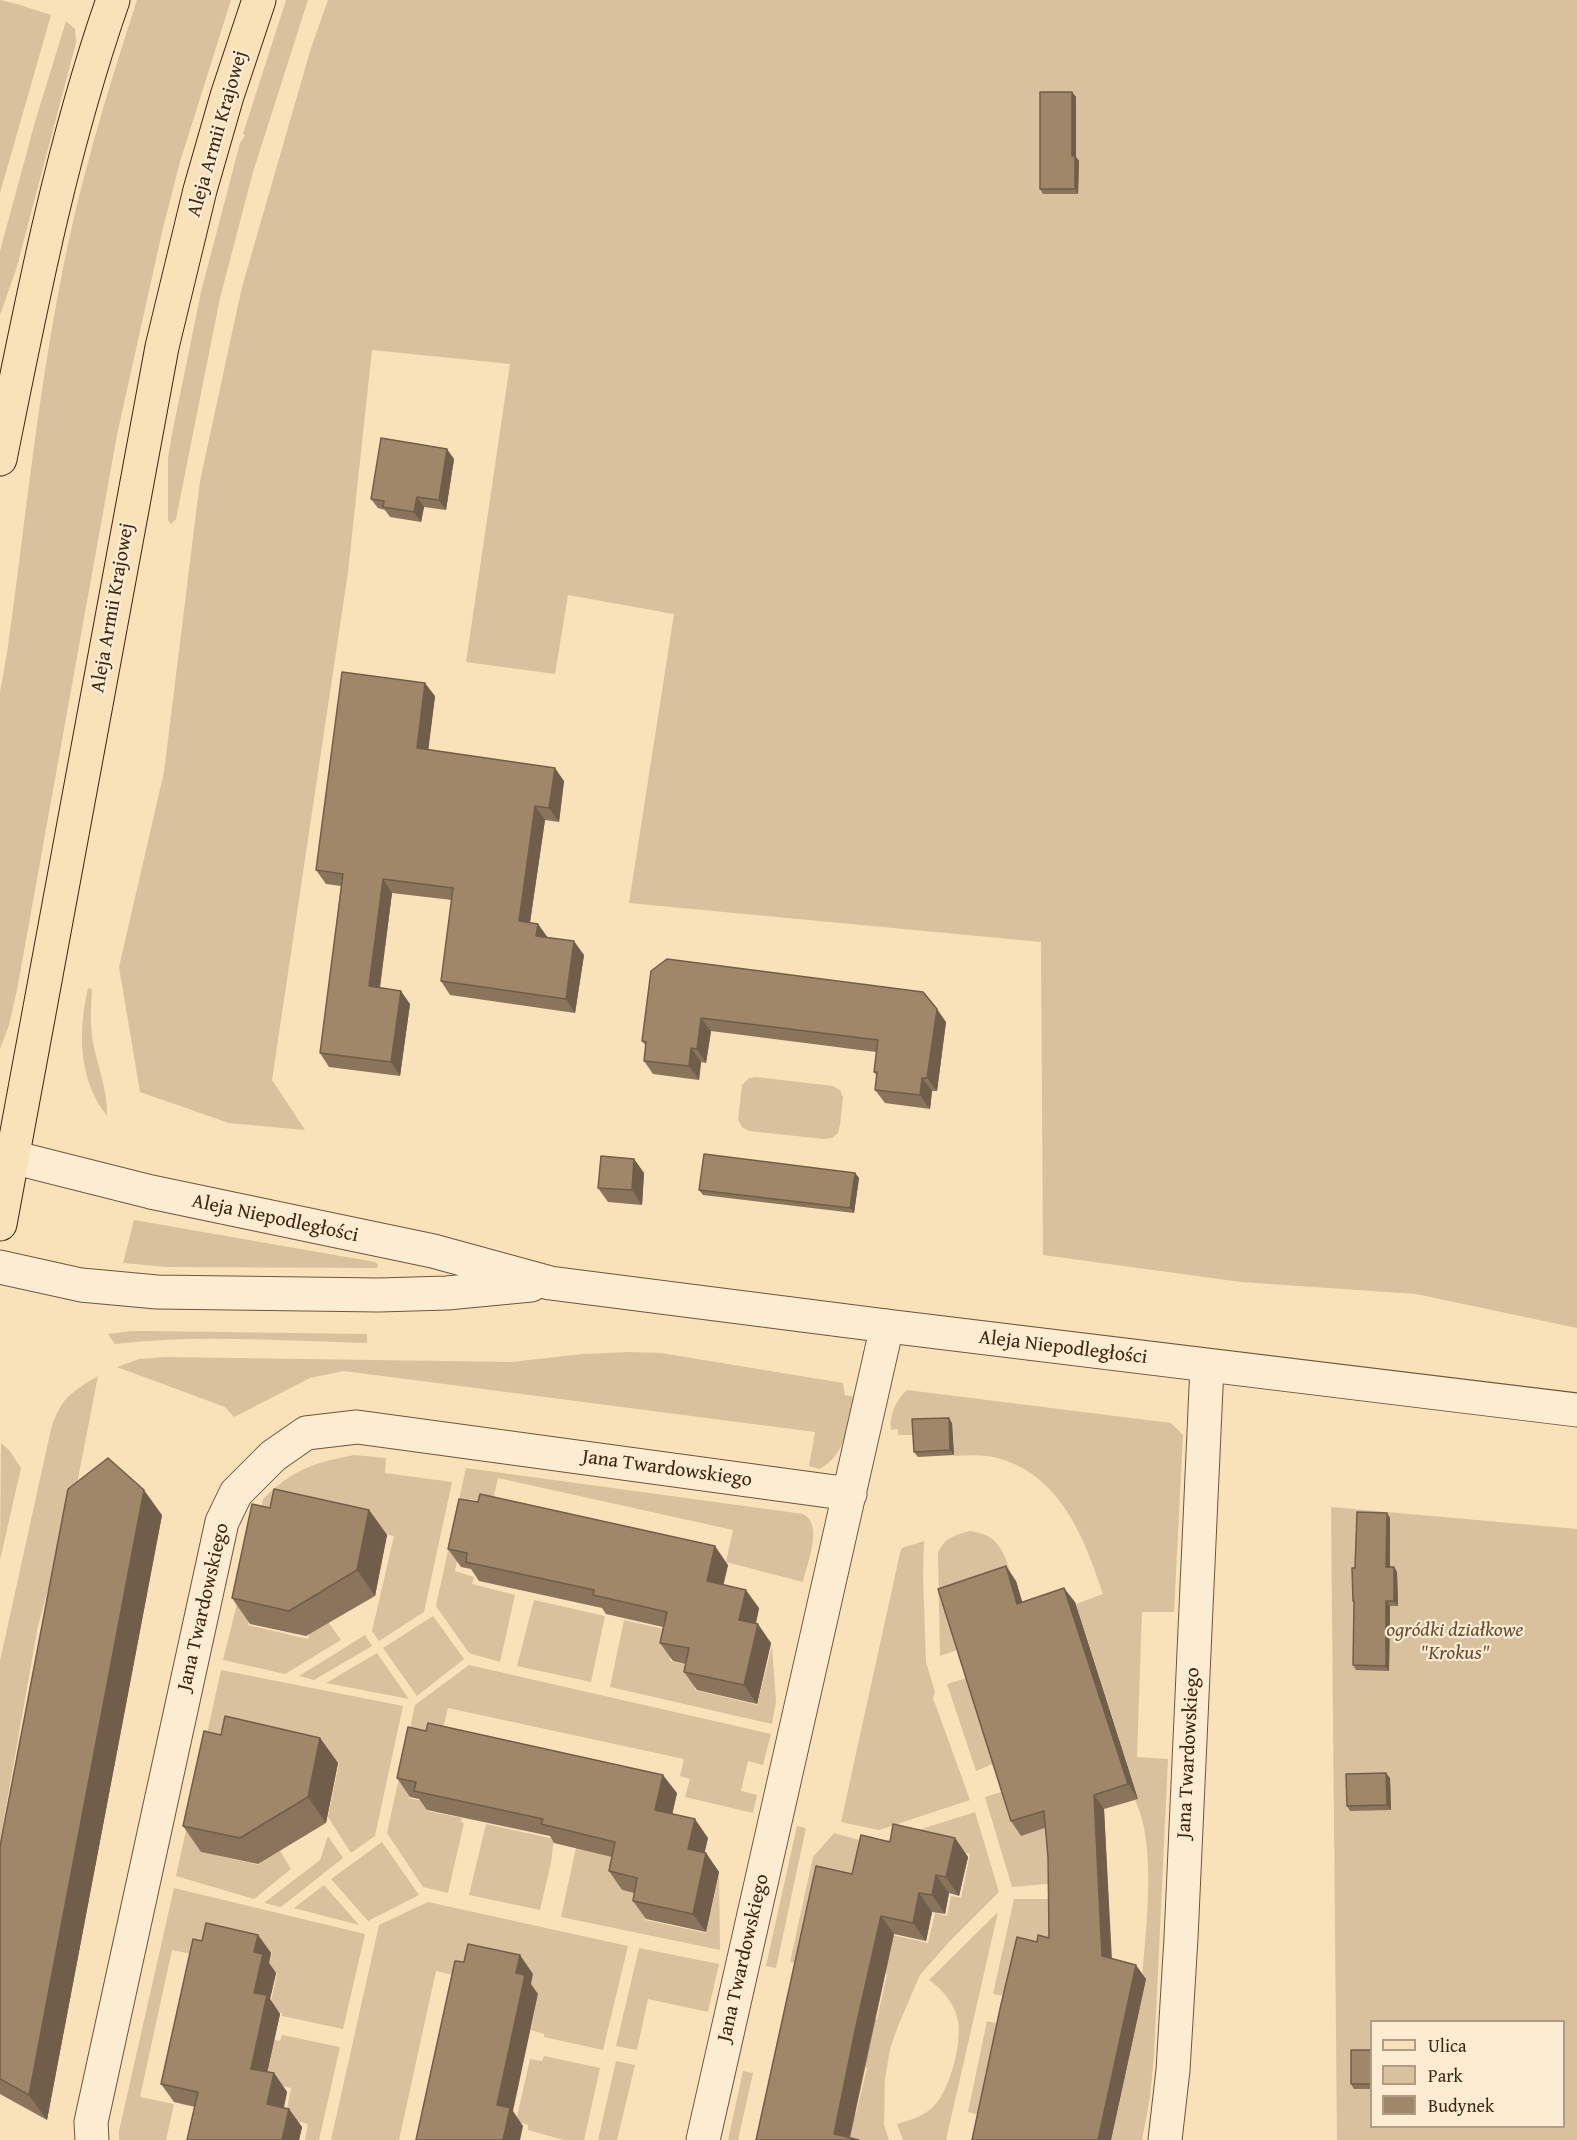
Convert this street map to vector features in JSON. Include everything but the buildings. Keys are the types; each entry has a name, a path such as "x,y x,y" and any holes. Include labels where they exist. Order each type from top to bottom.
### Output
{"main road":[{"path":"0,459 38,269 78,117 113,0"},
{"name":"Aleja Armii Krajowej","path":"0,1224 6,1156 162,347 200,190 227,96 259,0"}],"street":[{"name":"Aleja Niepodległości","path":"6,1156 150,1192 433,1251 550,1283 1577,1410"},
{"name":"Aleja Niepodległości","path":"0,1268 81,1285 157,1292 435,1294 550,1283"},
{"name":"Jana Twardowskiego","path":"703,2140 887,1326"},
{"name":"Jana Twardowskiego","path":"1165,2140 1173,2070 1181,1938 1207,1366"},
{"name":"Jana Twardowskiego","path":"92,2140 91,2122 222,1522 236,1493 273,1456 306,1434 357,1427 850,1494"}],"green space":[{"path":"0,0 51,15 0,193"},
{"path":"137,0 231,0 180,162 117,435 17,990 9,1025 0,1049 0,692 44,379 66,252 93,143"},
{"path":"286,0 308,0 253,172 220,298 176,519 171,524 168,520 168,458 201,292 240,143 245,135 243,134"},
{"path":"328,0 1577,0 1577,1328 1416,1294 1241,1282 1043,1255 1041,942 629,903 674,614 568,595 555,674 466,662 510,364 372,350 348,572 272,1080 305,1130 229,1123 140,1092 119,967 164,772 200,481 242,287 311,48"},
{"path":"66,21 75,29 76,43 16,270 0,315 0,251 35,122"},
{"path":"88,988 92,989 92,1037 106,1096 107,1116 90,1087 83,1055 83,1021"},
{"path":"749,1078 833,1086 840,1090 843,1097 838,1133 832,1138 824,1139 749,1131 742,1127 738,1120 742,1085"},
{"path":"134,1220 378,1264 377,1268 166,1267 123,1263"},
{"path":"131,1331 367,1334 367,1343 178,1339 115,1344 108,1334"},
{"path":"661,1353 843,1383 845,1395 854,1397 845,1438 836,1455 820,1469 809,1466 815,1432 344,1371 310,1378 234,1417 225,1407 117,1367 139,1359 165,1357 511,1362 583,1354"},
{"path":"98,1376 75,1494 38,1626 0,1841 0,1661 51,1429 59,1410 68,1397"},
{"path":"907,1390 1171,1423 1183,1435 1174,1612 1142,1612 1137,1757 1168,1759 1154,2056 1150,2097 1142,2140 1111,2140 1146,1979 1142,1978 1148,1863 1142,1818 1135,1800 1138,1798 1076,1604 1103,1594 1079,1532 1055,1495 1040,1480 1022,1468 995,1457 954,1456 952,1423 916,1435 898,1435 898,1429 891,1430 894,1408"},
{"path":"1,1443 9,1450 21,1468 0,1560"},
{"path":"354,1455 386,1458 385,1473 452,1482 424,1612 379,1641 372,1631 394,1536 291,1513 269,1528 248,1625 308,1639 316,1605 341,1640 285,1674 223,1660 263,1499 285,1481 305,1469"},
{"path":"466,1468 803,1514 809,1519 813,1535 803,1582 726,1562 733,1530 498,1478 492,1504 470,1499 455,1571 474,1577 472,1584 515,1595 500,1662 469,1653 436,1606"},
{"name":"ogródki działkowe \"Krokus\"","path":"1331,1507 1577,1529 1577,2140 1337,2140"},
{"path":"970,1531 980,1533 995,1541 1004,1554 1013,1579 960,1649 940,1656 938,1553 943,1544 951,1538"},
{"path":"924,1541 926,1662 935,1692 933,1698 970,1800 879,1830 841,1822 900,1553 902,1548"},
{"path":"534,1600 605,1616 591,1682 517,1666"},
{"path":"433,1616 464,1659 417,1696 383,1648"},
{"path":"624,1620 676,1632 670,1661 699,1668 695,1690 757,1705 772,1646 776,1702 772,1724 610,1687"},
{"path":"365,1635 372,1646 314,1680 299,1676"},
{"path":"377,1653 409,1699 326,1683"},
{"path":"469,1665 771,1734 763,1765 748,1761 741,1791 757,1795 753,1813 685,1797 690,1779 680,1776 684,1759 448,1708 438,1749 420,1746 409,1798 428,1802 427,1811 462,1818 461,1822 464,1823 448,1893 423,1887 387,1833 415,1705"},
{"path":"221,1670 403,1706 375,1836 351,1853 328,1817 339,1763 243,1742 221,1757 201,1852 259,1865 267,1829 291,1869 254,1899 176,1876"},
{"path":"970,1677 995,1763 976,1771 947,1684"},
{"path":"1007,1790 1021,1836 1045,1828 1058,1883 1012,1887 985,1797"},
{"path":"975,1812 999,1892 920,1975 890,2049 885,2079 884,2125 889,2140 846,2140 853,2113 856,2114 867,2068 863,2066 873,2020 877,2019 887,1974 882,1973 892,1935 928,1943 935,1913 947,1916 951,1896 961,1898 970,1854 906,1839 901,1858 878,1843"},
{"path":"486,1824 554,1839 540,1910 469,1895"},
{"path":"797,1826 806,1828 776,1968 766,1966"},
{"path":"834,1833 859,1840 853,1871 866,1874 806,1965 790,1962 813,1857"},
{"path":"328,1836 343,1858 281,1907 264,1903 320,1860"},
{"path":"382,1842 419,1895 368,1921 331,1879"},
{"path":"577,1843 629,1854 621,1890 650,1897 645,1920 706,1933 719,1875 720,1950 561,1917"},
{"path":"324,1885 359,1925 294,1908"},
{"path":"174,1888 365,1934 343,2029 269,2011 277,1973 267,1970 272,1953 219,1941 215,1959 172,1950 140,2097 174,2104 166,2140 119,2140 119,2131"},
{"path":"1014,1899 1057,1899 1058,1943 1014,1998 993,1994"},
{"path":"428,1902 628,1946 603,2050 544,2037 544,2034 531,2030 538,1994 529,1992 533,1974 477,1980 436,1971 399,2140 331,2140 379,1925"},
{"path":"998,1912 946,2140 903,2140 897,2124 922,2115 940,2098 954,2066 958,2042 958,2021 954,2009 948,1998 929,1980"},
{"path":"639,1948 719,1964 708,2012 648,1999 637,2050 616,2046"},
{"path":"987,2021 1009,2026 988,2117 968,2112"},
{"path":"282,2035 340,2047 319,2140 305,2140 308,2124 285,2118 291,2088 256,2080 266,2038 280,2041"},
{"path":"544,2056 600,2068 584,2140 564,2140 528,2130 528,2125 516,2121 530,2059 542,2061"},
{"path":"616,2061 635,2065 617,2140 598,2140"},
{"path":"743,2071 753,2073 738,2140 728,2140"}]}
